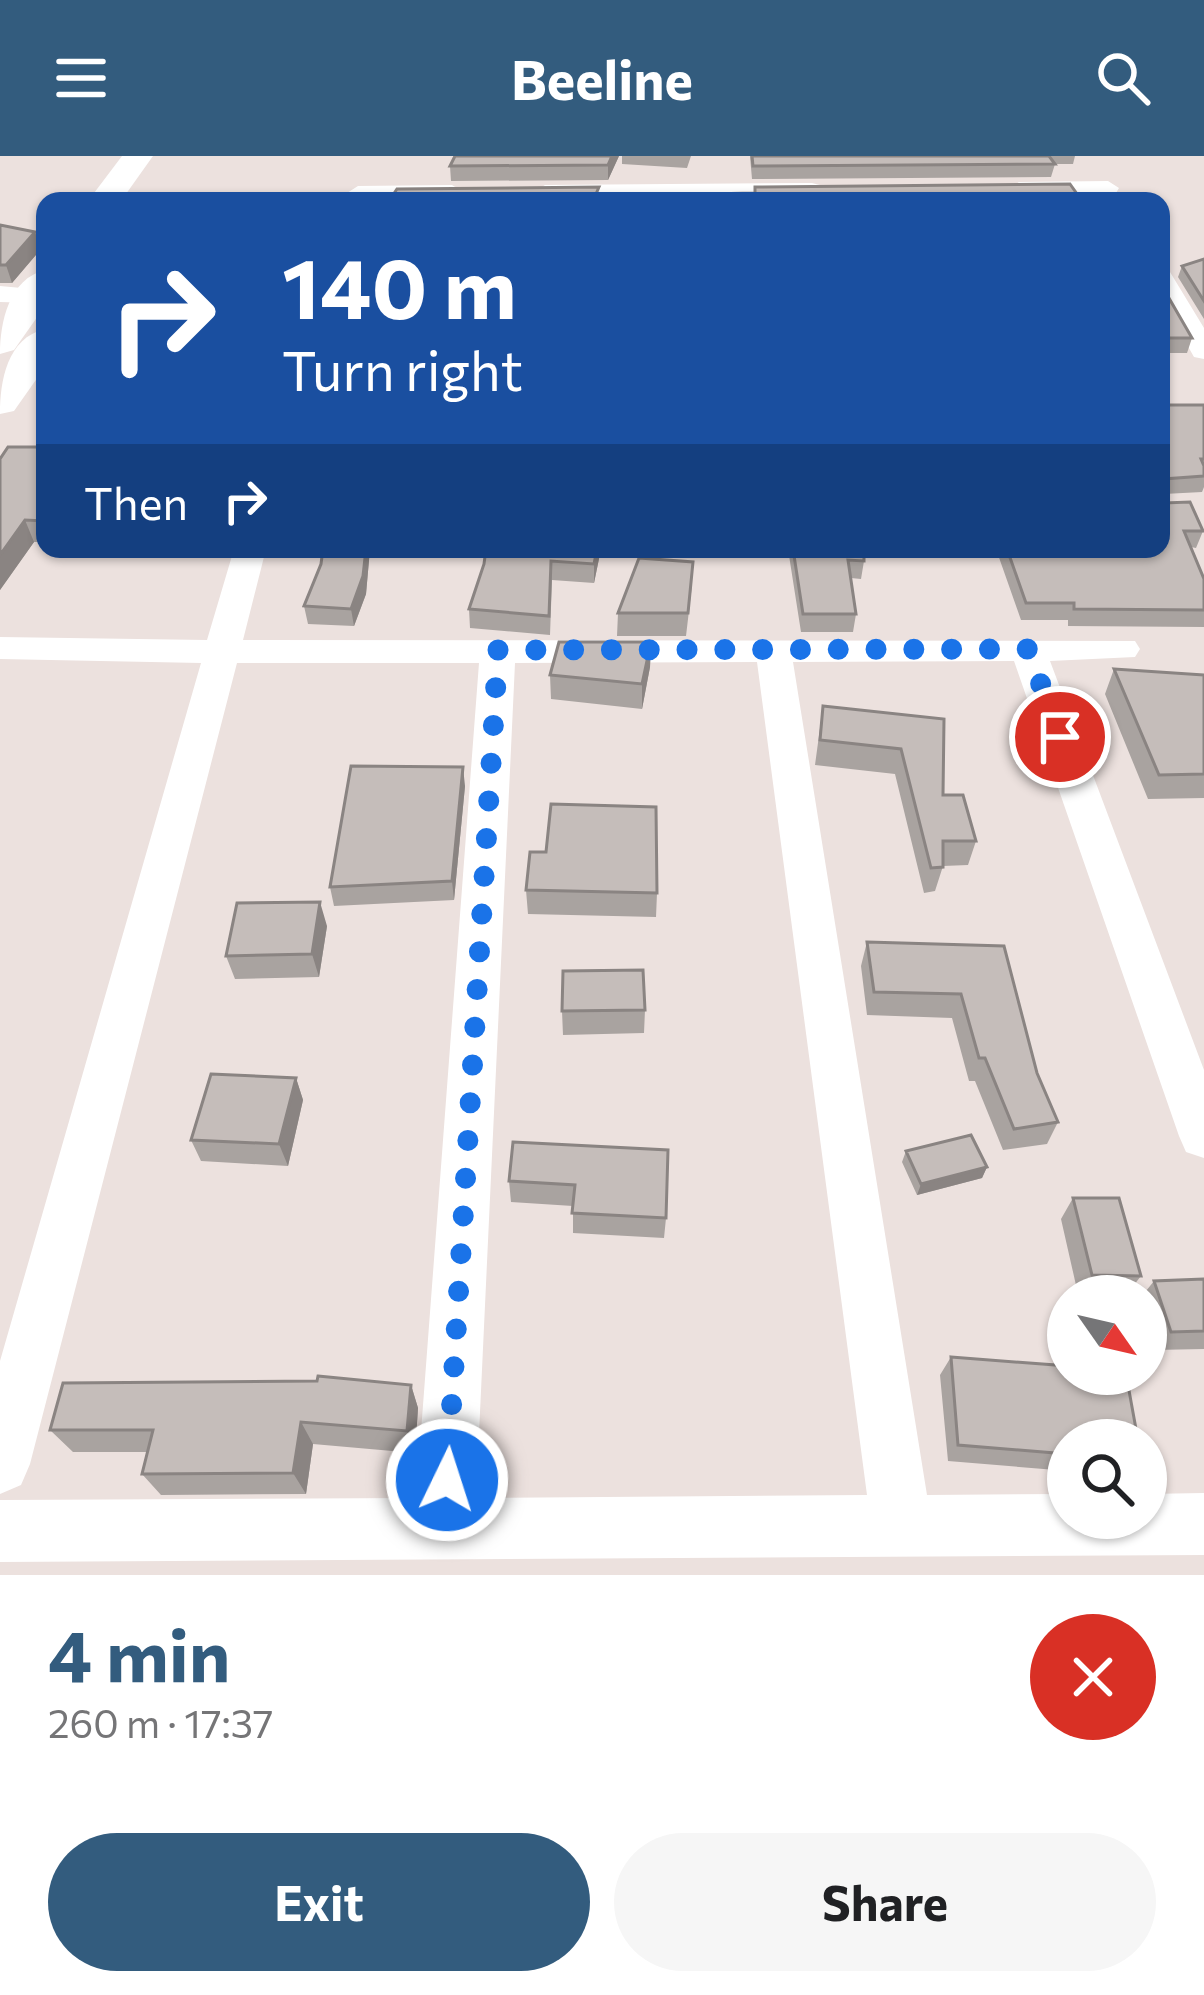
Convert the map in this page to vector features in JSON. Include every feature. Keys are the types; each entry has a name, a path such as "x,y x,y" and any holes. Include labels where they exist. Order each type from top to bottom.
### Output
{"main road":[{"path":"119,192 153,171"},
{"path":"0,343 26,290"},
{"path":"0,403 36,353"}],"street":[{"path":"1087,156 1110,192"},
{"path":"359,189 475,192"},
{"path":"991,189 1052,192"},
{"path":"522,192 827,190"},
{"path":"1174,320 1204,351"},
{"path":"0,1464 247,558"},
{"path":"0,648 218,652 1122,649"},
{"path":"1028,649 1204,1136"},
{"path":"444,1526 498,650"},
{"path":"773,650 901,1525"},
{"path":"0,1531 1204,1524"}],"building":[{"path":"455,156 612,156 608,165 450,166"},
{"path":"752,156 1049,156 1055,164 753,166"},
{"path":"1070,184 1076,192 755,192 755,187"},
{"path":"599,187 597,192 395,192"},
{"path":"0,225 35,232 6,265 0,265"},
{"path":"1204,259 1204,301 1182,266"},
{"path":"1170,300 1192,338 1170,338"},
{"path":"1170,405 1204,405 1204,476 1170,479"},
{"path":"8,447 36,447 36,521 25,520 0,555 0,459"},
{"path":"1190,502 1203,531 1184,531 1204,579 1204,610 1074,609 1074,603 1026,603 1010,558 1170,558 1170,503"},
{"path":"322,558 365,558 351,609 304,606"},
{"path":"485,558 595,558 594,564 551,561 549,616 469,609"},
{"path":"639,558 693,562 688,613 618,613"},
{"path":"794,558 864,558 848,560 856,614 803,614"},
{"path":"559,642 651,642 642,684 550,675"},
{"path":"1114,669 1204,675 1204,774 1159,775"},
{"path":"823,706 944,719 943,795 963,795 976,841 943,841 943,867 931,868 901,749 820,740"},
{"path":"351,766 463,767 452,881 330,887"},
{"path":"551,804 656,807 657,893 526,890 530,852 546,852"},
{"path":"320,902 312,954 226,956 237,903"},
{"path":"867,942 1004,946 1037,1073 1058,1122 1014,1129 985,1058 979,1058 961,994 874,992"},
{"path":"643,970 645,1010 562,1011 563,971"},
{"path":"211,1074 296,1078 279,1144 191,1140"},
{"path":"971,1135 987,1167 921,1184 906,1151"},
{"path":"513,1142 668,1150 666,1218 572,1213 575,1185 509,1181"},
{"path":"1073,1198 1119,1198 1141,1275 1092,1275"},
{"path":"1204,1279 1204,1331 1171,1332 1167,1280"},
{"path":"951,1357 1047,1364 1047,1395 1130,1395 1134,1419 1047,1419 1047,1452 958,1445"},
{"path":"318,1376 411,1385 407,1431 301,1422 293,1473 142,1474 153,1430 50,1430 63,1383 317,1381"}],"route":[{"path":"447,1480 498,650 1028,649 1060,737"}]}
